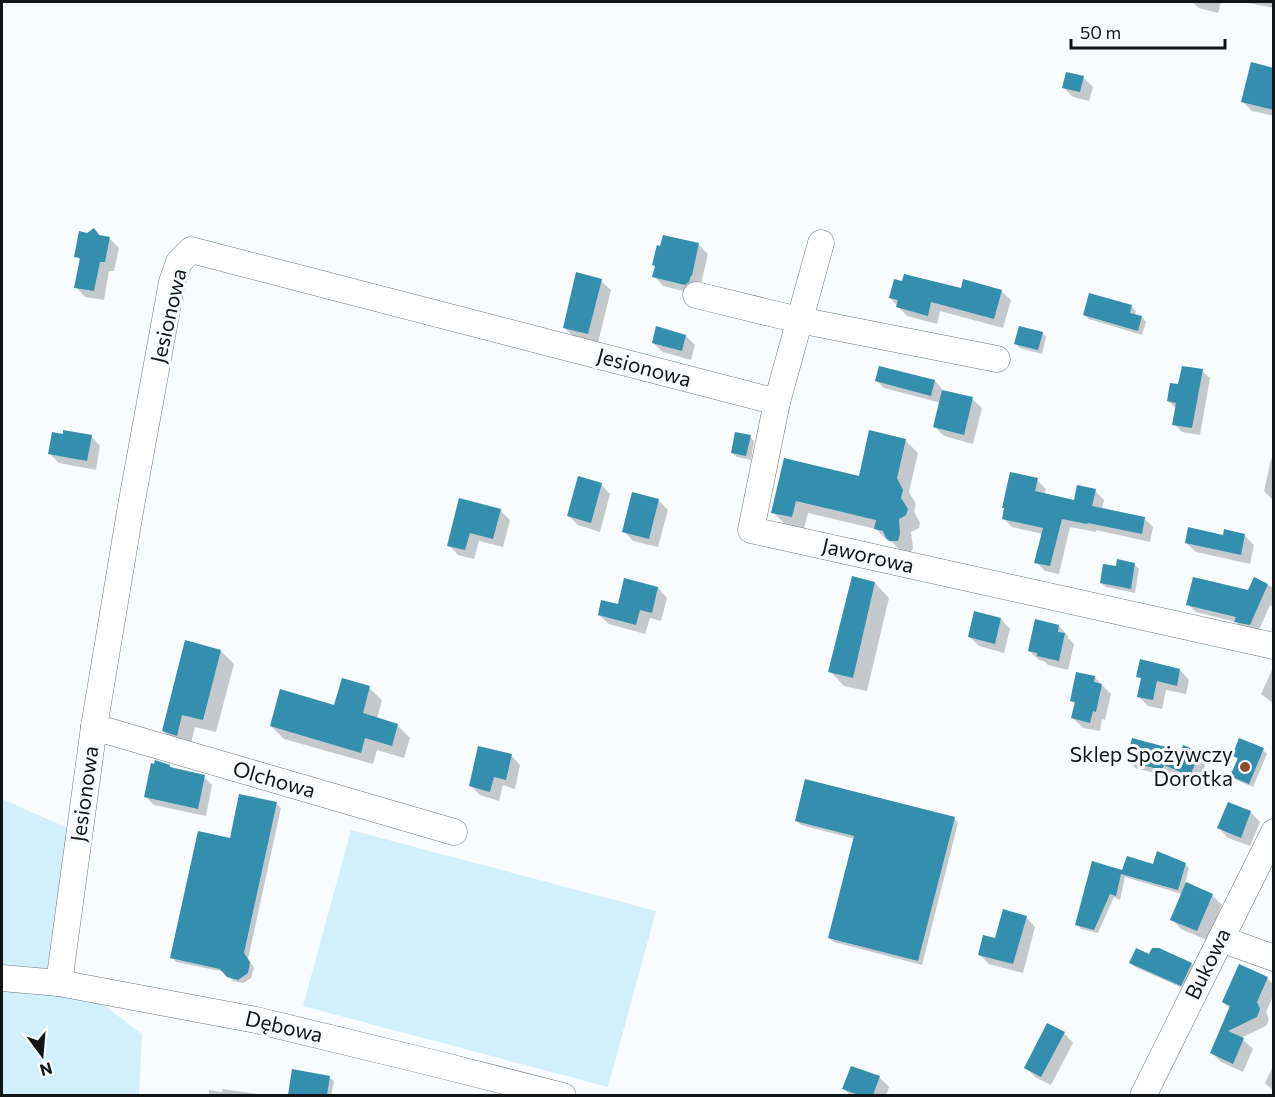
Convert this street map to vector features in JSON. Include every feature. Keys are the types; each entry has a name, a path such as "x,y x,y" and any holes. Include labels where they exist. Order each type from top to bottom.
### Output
{"street":[{"name":"Jaworowa","path":"821,243 777,402 751,530 1274,646"},
{"name":"Jesionowa","path":"59,983 94,728 131,506 172,282 179,262 191,250 777,402"},
{"path":"696,296 799,320 997,359"},
{"name":"Olchowa","path":"94,728 454,832"},
{"name":"Bukowa","path":"1143,1095 1274,832"},
{"path":"1221,939 1274,958"},
{"name":"Dębowa","path":"2,978 59,983 256,1020 563,1095"}],"shaded area":[{"path":"2,799 72,830 57,970 142,1034 139,1095 2,1096"},
{"path":"351,830 656,911 608,1087 303,1006"}],"building":[{"path":"1251,62 1274,68 1274,110 1241,102"},
{"path":"1066,72 1084,76 1080,92 1062,88"},
{"path":"94,228 99,235 110,237 105,262 100,262 94,291 74,288 80,258 74,257 79,231 87,233"},
{"path":"663,235 699,243 692,276 685,285 652,277 655,266 652,265 657,245 660,246"},
{"path":"576,272 602,279 588,334 563,328"},
{"path":"904,274 961,288 963,279 1002,290 994,319 931,302 928,316 896,307 898,300 889,298 894,279 902,281"},
{"path":"1089,293 1132,305 1130,313 1142,316 1138,331 1083,315"},
{"path":"656,326 686,335 682,351 652,343"},
{"path":"1019,326 1043,332 1038,350 1014,344"},
{"path":"879,366 935,380 931,396 875,381"},
{"path":"1182,366 1203,369 1192,428 1172,425 1176,403 1167,401 1170,383 1178,384"},
{"path":"942,390 973,397 964,435 933,427"},
{"path":"63,430 92,435 87,461 48,454 52,432 63,434"},
{"path":"869,430 906,439 897,478 903,490 901,498 908,509 906,515 899,519 898,541 890,541 883,531 874,529 876,520 796,501 792,517 771,513 784,458 859,476"},
{"path":"735,432 751,435 746,456 731,453"},
{"path":"1010,472 1038,478 1035,491 1074,500 1077,485 1096,489 1092,506 1145,517 1142,534 1062,519 1050,566 1034,563 1043,528 1002,519 1004,508 1002,508"},
{"path":"578,476 602,483 591,523 567,516"},
{"path":"632,492 659,499 649,539 622,532"},
{"path":"459,498 501,509 493,539 470,533 465,550 447,546"},
{"path":"1188,527 1223,535 1224,529 1245,534 1241,555 1185,543"},
{"path":"1117,559 1135,563 1131,589 1100,583 1103,564 1116,566"},
{"path":"852,576 875,582 853,678 828,672"},
{"path":"1193,577 1248,590 1254,577 1268,584 1250,625 1234,622 1236,617 1186,605"},
{"path":"624,578 658,587 652,613 640,610 636,625 598,615 601,600 618,604"},
{"path":"974,611 1001,618 995,644 968,637"},
{"path":"1035,619 1059,625 1058,632 1065,633 1059,661 1037,656 1037,653 1028,651"},
{"path":"185,640 221,650 203,720 182,715 177,736 162,731"},
{"path":"1140,659 1180,669 1177,686 1157,681 1153,700 1137,697 1141,678 1136,677"},
{"path":"1076,672 1095,676 1094,682 1102,684 1096,712 1093,711 1090,723 1071,718 1075,702 1070,701"},
{"path":"342,678 370,686 363,713 398,724 392,746 365,738 361,753 270,726 280,689 334,705"},
{"path":"1132,738 1181,751 1183,745 1200,752 1190,776 1164,765 1162,770 1126,761"},
{"name":"Sklep Spożywczy Dorotka","path":"1239,738 1264,748 1249,784 1230,776 1238,758 1232,756"},
{"path":"478,746 512,754 506,780 494,777 490,792 469,786"},
{"path":"155,760 170,765 170,767 205,775 198,809 144,797 151,763 154,764"},
{"path":"805,779 955,817 918,961 828,938 854,836 795,821"},
{"path":"239,794 277,802 244,953 250,962 248,973 238,980 227,977 220,969 170,958 198,831 230,838"},
{"path":"1228,802 1251,811 1241,838 1217,828"},
{"path":"1157,851 1186,863 1178,890 1121,874 1116,896 1110,894 1094,930 1075,925 1092,861 1122,870 1127,856 1153,864"},
{"path":"1186,882 1213,894 1197,931 1170,920"},
{"path":"1003,909 1027,916 1013,964 978,955 983,935 995,938"},
{"path":"1136,948 1149,954 1152,948 1159,948 1192,963 1181,986 1129,963"},
{"path":"1239,964 1268,977 1257,1002 1260,1009 1257,1017 1228,1031 1244,1038 1233,1064 1210,1053 1230,1006 1222,1002"},
{"path":"1047,1023 1065,1032 1041,1077 1024,1068"},
{"path":"851,1066 880,1076 873,1095 859,1095 842,1089"},
{"path":"292,1069 330,1076 327,1095 288,1095"}],"place":[{"name":"Sklep Spożywczy Dorotka","path":"1245,767"}]}
